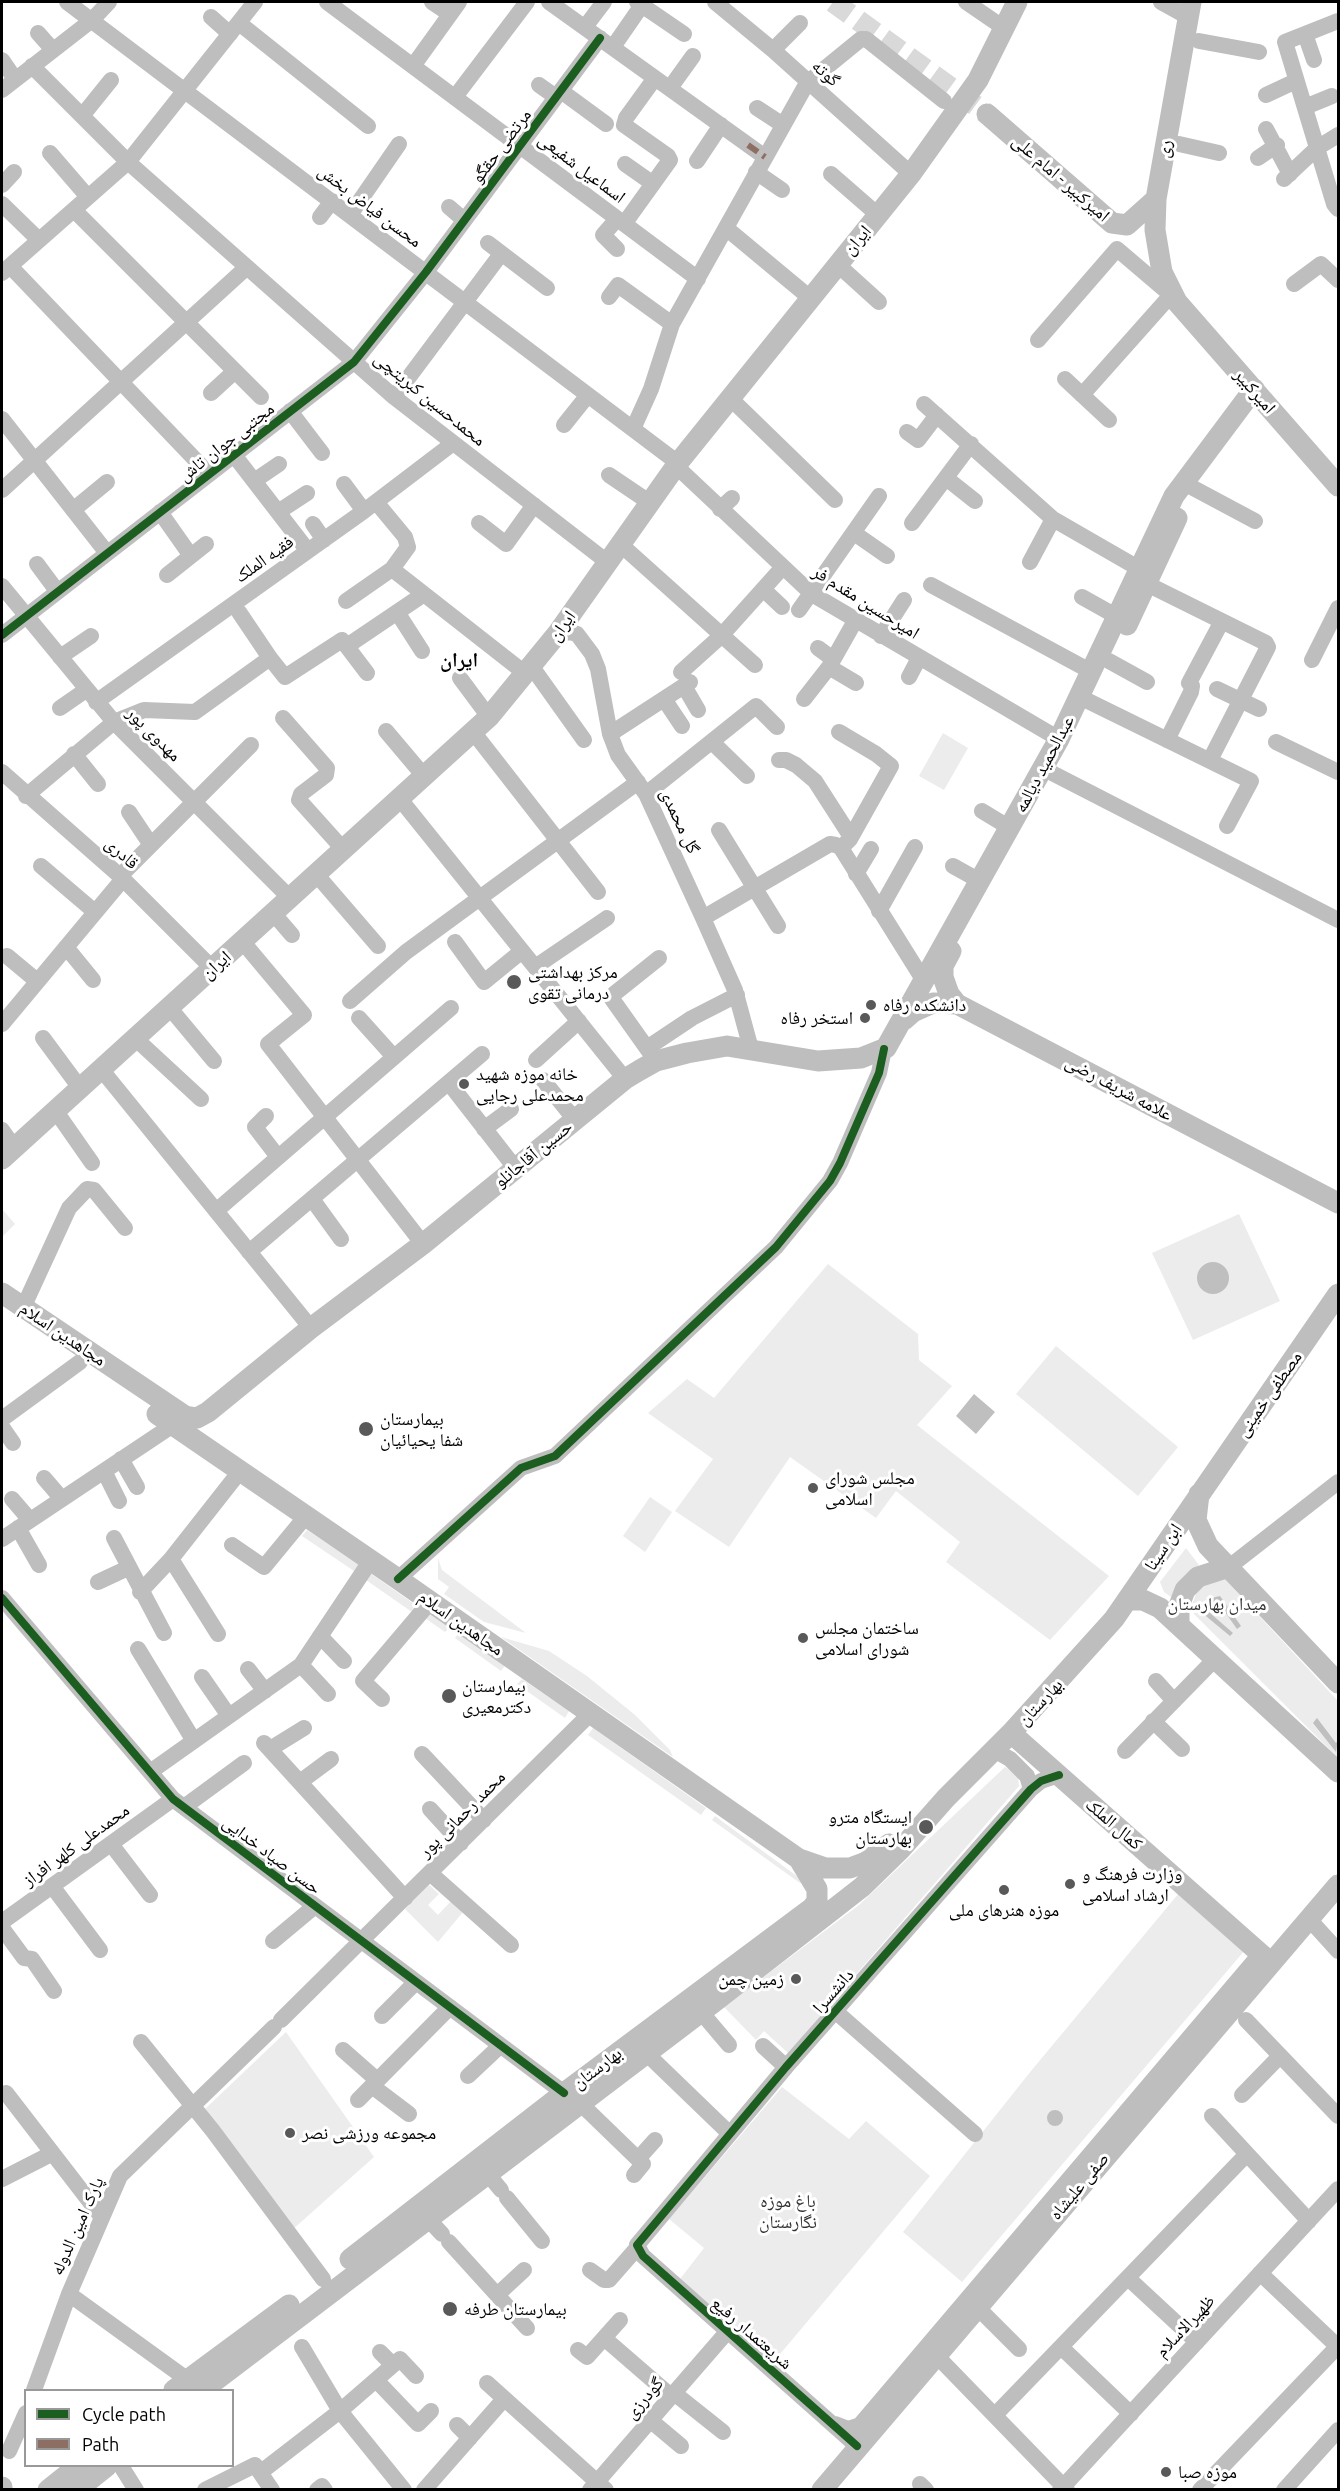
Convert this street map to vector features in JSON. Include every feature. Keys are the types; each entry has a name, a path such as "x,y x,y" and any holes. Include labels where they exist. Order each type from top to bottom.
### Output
{"main road":[{"name":"ایران","path":"8,1153 489,717 557,634 606,561 677,465 809,297 911,174 978,80 1017,2"},
{"name":"ری","path":"1171,295 1156,244 1156,199 1190,9"},
{"name":"امیرکبیر - امام علی","path":"990,110 1112,223 1127,225 1156,199"},
{"name":"امیرکبیر","path":"1171,295 1338,486"},
{"name":"عبدالحمید دیالمه","path":"933,980 980,881 1100,666 1142,576 1178,489 1254,389"},
{"name":"عبدالحمید دیالمه","path":"899,1025 946,959 1052,773 1088,702 1116,616 1142,576"},
{"path":"933,980 957,1004"},
{"path":"884,1049 899,1025 913,1012 933,1003 957,1004"},
{"name":"علامه شریف رضی","path":"957,1004 1338,1203"},
{"name":"حسین آقاجانلو","path":"208,1412 310,1328 423,1244 625,1079 651,1055 716,1048 751,1049 828,1060 861,1058 884,1049"},
{"name":"مجاهدین اسلام","path":"2,1293 179,1420 241,1470 799,1859"},
{"name":"مصطفی خمینی","path":"1199,1494 1338,1294"},
{"name":"مجاهدین اسلام","path":"2,1309 80,1362 179,1420"},
{"path":"179,1420 197,1418 208,1412"},
{"path":"208,1412 207,1422 210,1436 241,1470"},
{"path":"1199,1494 1196,1520 1208,1546 1338,1683"},
{"name":"ابن سینا","path":"1127,1600 1199,1494"},
{"path":"1179,1623 1179,1606 1185,1590 1198,1577 1229,1568"},
{"path":"1127,1600 1143,1600 1160,1608 1179,1623 1338,1772"},
{"name":"بهارستان","path":"188,2387 427,2218 487,2173 572,2098 646,2053 862,1887 900,1850 992,1749 1011,1733 1114,1619 1127,1600"},
{"name":"کمال الملک","path":"1011,1733 1265,1958"},
{"name":"بهارستان","path":"799,1859 834,1869 856,1867 871,1859 946,1798"},
{"name":"بهارستان","path":"188,2387 323,2279 572,2098 812,1908 817,1901 817,1889 799,1859"},
{"name":"صفی علیشاه","path":"822,2490 931,2350 977,2307 1265,1958 1309,1918 1338,1885"},
{"path":"48,2490 77,2467"},
{"path":"76,2490 106,2467"}],"street":[{"name":"محسن فیاض بخش","path":"67,2 588,394 677,465"},
{"path":"2,90 92,20 109,2"},
{"path":"209,474 121,382 6,269 128,162 255,2"},
{"name":"اسماعیل شفیعی","path":"327,2 698,279"},
{"path":"413,66 455,8 432,2"},
{"path":"455,98 526,2"},
{"path":"585,27 604,2"},
{"name":"گوته","path":"715,2 773,50 807,83 911,174"},
{"path":"966,2 1004,28"},
{"path":"1161,2 1190,9"},
{"path":"640,3 684,34"},
{"name":"مرتضی حقگو","path":"426,272 558,94 607,43 640,3"},
{"path":"558,4 585,27 765,157"},
{"path":"211,17 234,28 368,126"},
{"path":"1338,21 1285,42 1338,209"},
{"path":"773,50 800,23"},
{"path":"38,33 53,50"},
{"path":"1305,34 1314,60"},
{"path":"633,429 651,389 672,324 807,83 861,39 866,39 944,100"},
{"path":"1199,41 1259,52"},
{"path":"670,88 693,56"},
{"path":"2,60 15,79"},
{"name":"محمدحسین کبریتچی","path":"32,66 128,162 394,397 606,561"},
{"path":"617,249 603,235 621,221 670,158 626,127 624,121 656,78"},
{"path":"82,116 111,80"},
{"path":"1266,94 1296,81"},
{"path":"539,85 606,124"},
{"path":"1305,107 1332,96"},
{"path":"757,108 783,125"},
{"path":"697,162 721,125"},
{"path":"1266,129 1276,145 1287,177 1317,148 1338,135"},
{"path":"350,215 399,144"},
{"path":"1179,144 1219,153"},
{"path":"1258,158 1276,145"},
{"path":"50,153 88,197"},
{"path":"625,164 652,183"},
{"path":"2,184 14,172"},
{"path":"756,172 782,190"},
{"path":"831,174 878,215"},
{"path":"320,217 332,201"},
{"path":"2,204 39,240"},
{"path":"449,207 464,220"},
{"path":"74,210 261,397"},
{"path":"726,228 809,297"},
{"path":"394,397 465,302 495,248 547,288"},
{"path":"1038,340 1117,249 1171,295 1082,395"},
{"path":"837,264 879,302"},
{"path":"1294,284 1321,264 1338,280"},
{"path":"2,490 247,267"},
{"name":"مجتبی جوان تاش","path":"2,634 354,362 426,272"},
{"path":"609,297 618,285 672,324"},
{"path":"211,393 235,370"},
{"path":"1065,379 1109,420"},
{"path":"564,425 588,394"},
{"path":"730,398 835,500"},
{"path":"907,432 918,440 930,410 1053,519 1142,576 1266,643 1268,647 1210,760"},
{"path":"290,411 322,453"},
{"path":"2,419 107,553"},
{"name":"فقیه الملک","path":"60,708 91,696 308,551 452,444"},
{"path":"912,523 971,444"},
{"path":"234,455 308,551"},
{"path":"254,481 279,464"},
{"name":"امیرحسین مقدم فر","path":"677,465 726,504 782,568 812,594 1059,739"},
{"path":"609,475 649,502"},
{"path":"946,478 975,501"},
{"path":"72,510 107,482"},
{"path":"344,484 408,542 408,548 392,569 346,601"},
{"path":"1178,489 1255,520"},
{"path":"278,512 307,492"},
{"path":"799,610 879,496"},
{"path":"478,523 506,544 534,505"},
{"path":"160,512 191,556"},
{"path":"1030,562 1053,519"},
{"path":"313,524 324,540"},
{"path":"854,533 887,556"},
{"path":"619,543 755,665"},
{"path":"167,575 206,544"},
{"path":"37,564 57,591"},
{"path":"610,734 664,699 685,680 782,568"},
{"path":"392,569 529,671 584,740"},
{"path":"931,585 1100,666 1147,682"},
{"name":"مهدوی پور","path":"2,586 114,722 290,898"},
{"path":"764,590 782,607"},
{"path":"347,646 424,594"},
{"path":"1082,597 1116,616"},
{"path":"882,636 904,600"},
{"path":"1312,660 1338,608"},
{"path":"239,612 285,677 342,640 367,673"},
{"path":"397,612 422,651"},
{"path":"804,699 831,663 855,621"},
{"path":"1167,740 1191,692 1192,687 1189,683 1222,621"},
{"name":"گل محمدی","path":"557,634 570,632 578,634 592,654 598,669 610,734 618,755 642,788 703,918 737,995 751,1049"},
{"path":"60,657 91,636"},
{"path":"818,648 831,663 856,683"},
{"path":"26,796 114,722 144,710 195,712 270,658"},
{"path":"909,677 919,658"},
{"path":"460,678 489,717"},
{"path":"685,680 698,710"},
{"path":"1217,689 1259,709"},
{"path":"664,699 682,726"},
{"path":"1088,702 1251,781 1227,826"},
{"path":"350,1001 406,952 558,840 713,743 756,706 777,727"},
{"path":"283,718 327,768 326,775 301,794 299,801 343,849"},
{"path":"386,730 424,776"},
{"path":"839,732 876,754 891,766 846,842"},
{"path":"474,733 598,892"},
{"path":"1276,742 1336,771"},
{"path":"713,743 747,776"},
{"path":"2,1024 7,1006 37,981 121,877 251,745"},
{"path":"74,754 98,784"},
{"path":"779,760 786,760 796,765 815,781 846,842 856,874 879,910 933,980"},
{"name":"قادرى","path":"2,772 26,796 121,877 212,968"},
{"path":"1052,773 1338,920"},
{"path":"400,799 625,1079"},
{"path":"982,811 1010,828"},
{"path":"129,812 151,845"},
{"path":"718,830 778,926"},
{"path":"703,918 830,844 846,842"},
{"path":"879,910 915,847"},
{"path":"856,874 871,849"},
{"path":"41,866 94,912"},
{"path":"953,866 980,881"},
{"path":"316,873 378,946"},
{"path":"273,913 292,935"},
{"path":"535,967 607,918"},
{"path":"242,941 304,1015 268,1044 423,1244"},
{"path":"455,942 484,981 522,951"},
{"path":"66,947 93,980"},
{"path":"7,956 37,981"},
{"path":"659,958 612,996 614,1003 651,1055 692,1018 737,995"},
{"path":"169,1007 214,1061"},
{"path":"216,1211 451,1008"},
{"path":"359,1018 394,1057"},
{"path":"536,1060 579,1022"},
{"path":"43,1038 80,1088"},
{"path":"135,1038 201,1099"},
{"path":"398,1579 521,1468 555,1456 776,1247 830,1181 879,1073 884,1049"},
{"path":"249,1252 482,1054"},
{"path":"101,1069 310,1328"},
{"path":"543,1080 575,1120"},
{"path":"449,1083 516,1169"},
{"path":"484,1129 511,1109"},
{"path":"55,1110 92,1163"},
{"path":"266,1116 255,1127 278,1157"},
{"path":"2,1130 8,1153"},
{"path":"23,1308 69,1208 87,1189 94,1190 125,1228"},
{"path":"312,1199 341,1239"},
{"path":"2,1419 80,1362"},
{"path":"2,1539 179,1420"},
{"path":"2,1427 13,1443"},
{"path":"121,1459 137,1487"},
{"path":"140,1592 171,1559 241,1470"},
{"path":"104,1471 119,1501"},
{"path":"44,1478 62,1499"},
{"path":"1229,1568 1338,1482"},
{"path":"12,1499 39,1565"},
{"path":"232,1545 264,1567 306,1516"},
{"path":"114,1538 140,1592 164,1633"},
{"path":"171,1559 218,1634"},
{"path":"150,1772 301,1665 370,1560"},
{"path":"98,1582 128,1568"},
{"name":"حسن صیاد خدایی","path":"2,1598 178,1803 572,2098 636,2167 655,2140"},
{"path":"382,1699 363,1681 430,1602"},
{"path":"320,1636 344,1661"},
{"path":"138,1649 194,1741"},
{"path":"1125,1751 1216,1658"},
{"path":"301,1665 328,1694"},
{"path":"248,1669 265,1690"},
{"path":"202,1677 230,1716"},
{"path":"1156,1681 1174,1701"},
{"name":"محمد رحمانی پور","path":"361,1942 591,1713"},
{"path":"1154,1721 1182,1749"},
{"path":"304,1728 267,1746 405,1898"},
{"path":"992,1749 1010,1760 1027,1776 1032,1789"},
{"path":"422,1754 484,1820"},
{"path":"300,1782 331,1759"},
{"name":"محمدعلی کلهر افراز","path":"2,1923 111,1844 244,1763"},
{"name":"دانشسرا","path":"590,2270 604,2280 609,2280 786,2067 1032,1789 1041,1781 1059,1775"},
{"path":"429,1809 460,1843"},
{"path":"111,1844 150,1895"},
{"path":"430,1873 511,1945"},
{"path":"52,1886 100,1950"},
{"path":"273,1941 315,1906"},
{"path":"1309,1918 1338,1952"},
{"path":"2,1928 24,1958 32,1959 54,1991"},
{"name":"پارک امین الدوله","path":"35,2389 69,2294 120,2176 361,1942"},
{"name":"صفی علیشاه","path":"831,2422 848,2429 860,2425 931,2350 1265,1958"},
{"path":"382,2016 416,1982"},
{"path":"358,2100 450,2007"},
{"path":"835,2011 975,2134"},
{"path":"701,2012 729,2045"},
{"path":"1246,2020 1338,2116"},
{"path":"141,2042 192,2105 323,2279"},
{"path":"468,2076 500,2046"},
{"path":"763,2046 786,2067"},
{"path":"343,2050 409,2114"},
{"path":"646,2053 730,2134"},
{"path":"1242,2095 1280,2056"},
{"path":"6,2093 101,2216"},
{"path":"1212,2116 1309,2221"},
{"path":"2,2178 51,2154"},
{"path":"995,2415 1246,2155"},
{"path":"487,2173 542,2241"},
{"name":"ظهیرالاسلام","path":"1064,2488 1338,2189"},
{"path":"427,2218 527,2328"},
{"name":"شریعتمدار رفیع","path":"638,2244 727,2332 857,2446"},
{"path":"497,2295 524,2270"},
{"path":"1200,2490 1338,2346 1260,2273"},
{"path":"1128,2278 1197,2342"},
{"path":"69,2294 188,2387"},
{"path":"977,2307 1019,2349"},
{"path":"578,2350 586,2357 620,2320"},
{"name":"گودرزی","path":"598,2487 650,2420 727,2332"},
{"path":"604,2338 673,2395 723,2432"},
{"path":"302,2346 340,2411 404,2490"},
{"path":"1061,2347 1131,2414"},
{"path":"931,2350 1064,2488"},
{"path":"381,2352 416,2376"},
{"path":"261,2472 340,2411 397,2362"},
{"path":"376,2380 418,2424 431,2411"},
{"path":"487,2384 598,2487"},
{"path":"424,2490 504,2399"},
{"path":"9,2451 24,2417"},
{"path":"650,2420 681,2446"},
{"path":"457,2425 470,2438"},
{"path":"1284,2490 1338,2430"},
{"path":"205,2490 253,2465 261,2472 272,2490"},
{"path":"122,2467 136,2490"},
{"path":"317,2490 322,2486 325,2490"}],"green space":[{"path":"943,733 968,748 944,790 919,776"},
{"path":"2,1209 15,1224 2,1237"},
{"path":"1239,1214 1280,1301 1193,1340 1152,1253"},
{"path":"828,1264 918,1334 919,1360 952,1386 917,1425 1109,1576 1050,1640 946,1562 960,1542 896,1491 876,1518 790,1457 729,1547 675,1511 713,1459 648,1413 687,1379 714,1398"},
{"path":"1056,1346 1178,1447 1138,1496 1016,1394"},
{"path":"650,1497 672,1512 645,1552 623,1536"},
{"path":"307,1530 362,1566 357,1573 302,1536"},
{"path":"1186,1548 1199,1565 1190,1572 1171,1597 1164,1592 1160,1582"},
{"path":"438,1558 442,1570 526,1633 484,1622 444,1594 449,1587 438,1579"},
{"path":"370,1573 417,1606 412,1612 366,1580"},
{"name":"میدان بهارستان","path":"1224,1578 1338,1701 1338,1758 1190,1610 1197,1591 1205,1583"},
{"path":"429,1611 451,1626 445,1632 422,1616"},
{"path":"460,1632 506,1664 501,1671 455,1638"},
{"path":"501,1637 549,1651 587,1676 635,1715 670,1750 673,1757"},
{"path":"522,1679 569,1711 565,1718 517,1684"},
{"path":"593,1728 706,1808 701,1815 588,1735"},
{"path":"1005,1767 1018,1775 1019,1786 788,2053 764,2031 756,2040 724,2007 859,1905"},
{"path":"715,1816 805,1882 800,1883 712,1820"},
{"path":"428,1884 439,1894 428,1905 438,1915 451,1901 463,1912 438,1942 405,1909"},
{"path":"1179,1893 1245,1950 962,2282 903,2232 1031,2071"},
{"name":"مجموعه ورزشی نصر","path":"286,2032 374,2157 292,2230 205,2109"},
{"name":"باغ موزه نگارستان","path":"782,2087 849,2139 866,2121 930,2176 775,2360 680,2279 704,2248 669,2219"}],"shaded area":[{"path":"1213,1262 1224,1267 1229,1278 1224,1289 1213,1294 1202,1289 1197,1278 1202,1267"},
{"path":"974,1394 995,1412 976,1434 956,1416"},
{"path":"1220,1596 1241,1626 1237,1629 1220,1605 1210,1613 1233,1633 1230,1636 1201,1612 1207,1599"},
{"path":"1317,1718 1336,1743 1338,1740 1336,1752 1313,1723"},
{"path":"1055,2110 1063,2118 1055,2126 1047,2118"}],"tunnel":[{"path":"833,2 987,114"}],"marked path":[{"path":"748,145 765,157"}],"cycle path":[{"path":"2,635 354,362 426,272 600,38"},
{"path":"398,1579 521,1468 555,1456 776,1247 830,1181 840,1163 879,1073 884,1049"},
{"path":"2,1598 173,1799 564,2093"},
{"path":"857,2446 643,2256 637,2245 786,2067 1031,1789 1041,1781 1059,1775"}],"place":[{"name":"مرکز بهداشتی درمانی تقوی","path":"514,982"},
{"name":"دانشکده رفاه","path":"871,1005"},
{"name":"استخر رفاه","path":"865,1018"},
{"name":"خانه موزه شهید محمدعلی رجایی","path":"464,1084"},
{"name":"بیمارستان شفا یحیائیان","path":"366,1429"},
{"name":"مجلس شورای اسلامی","path":"813,1488"},
{"name":"ساختمان مجلس شورای اسلامی","path":"803,1638"},
{"name":"بیمارستان دکترمعیری","path":"449,1696"},
{"name":"ایستگاه مترو بهارستان","path":"926,1827"},
{"name":"وزارت فرهنگ و ارشاد اسلامی","path":"1070,1884"},
{"name":"موزه هنرهای ملی","path":"1004,1890"},
{"name":"زمین چمن","path":"796,1979"},
{"name":"مجموعه ورزشی نصر","path":"290,2133"},
{"name":"بیمارستان طرفه","path":"450,2309"},
{"name":"موزه صبا","path":"1166,2472"}],"district":[{"name":"ایران","path":"459,660"}]}
